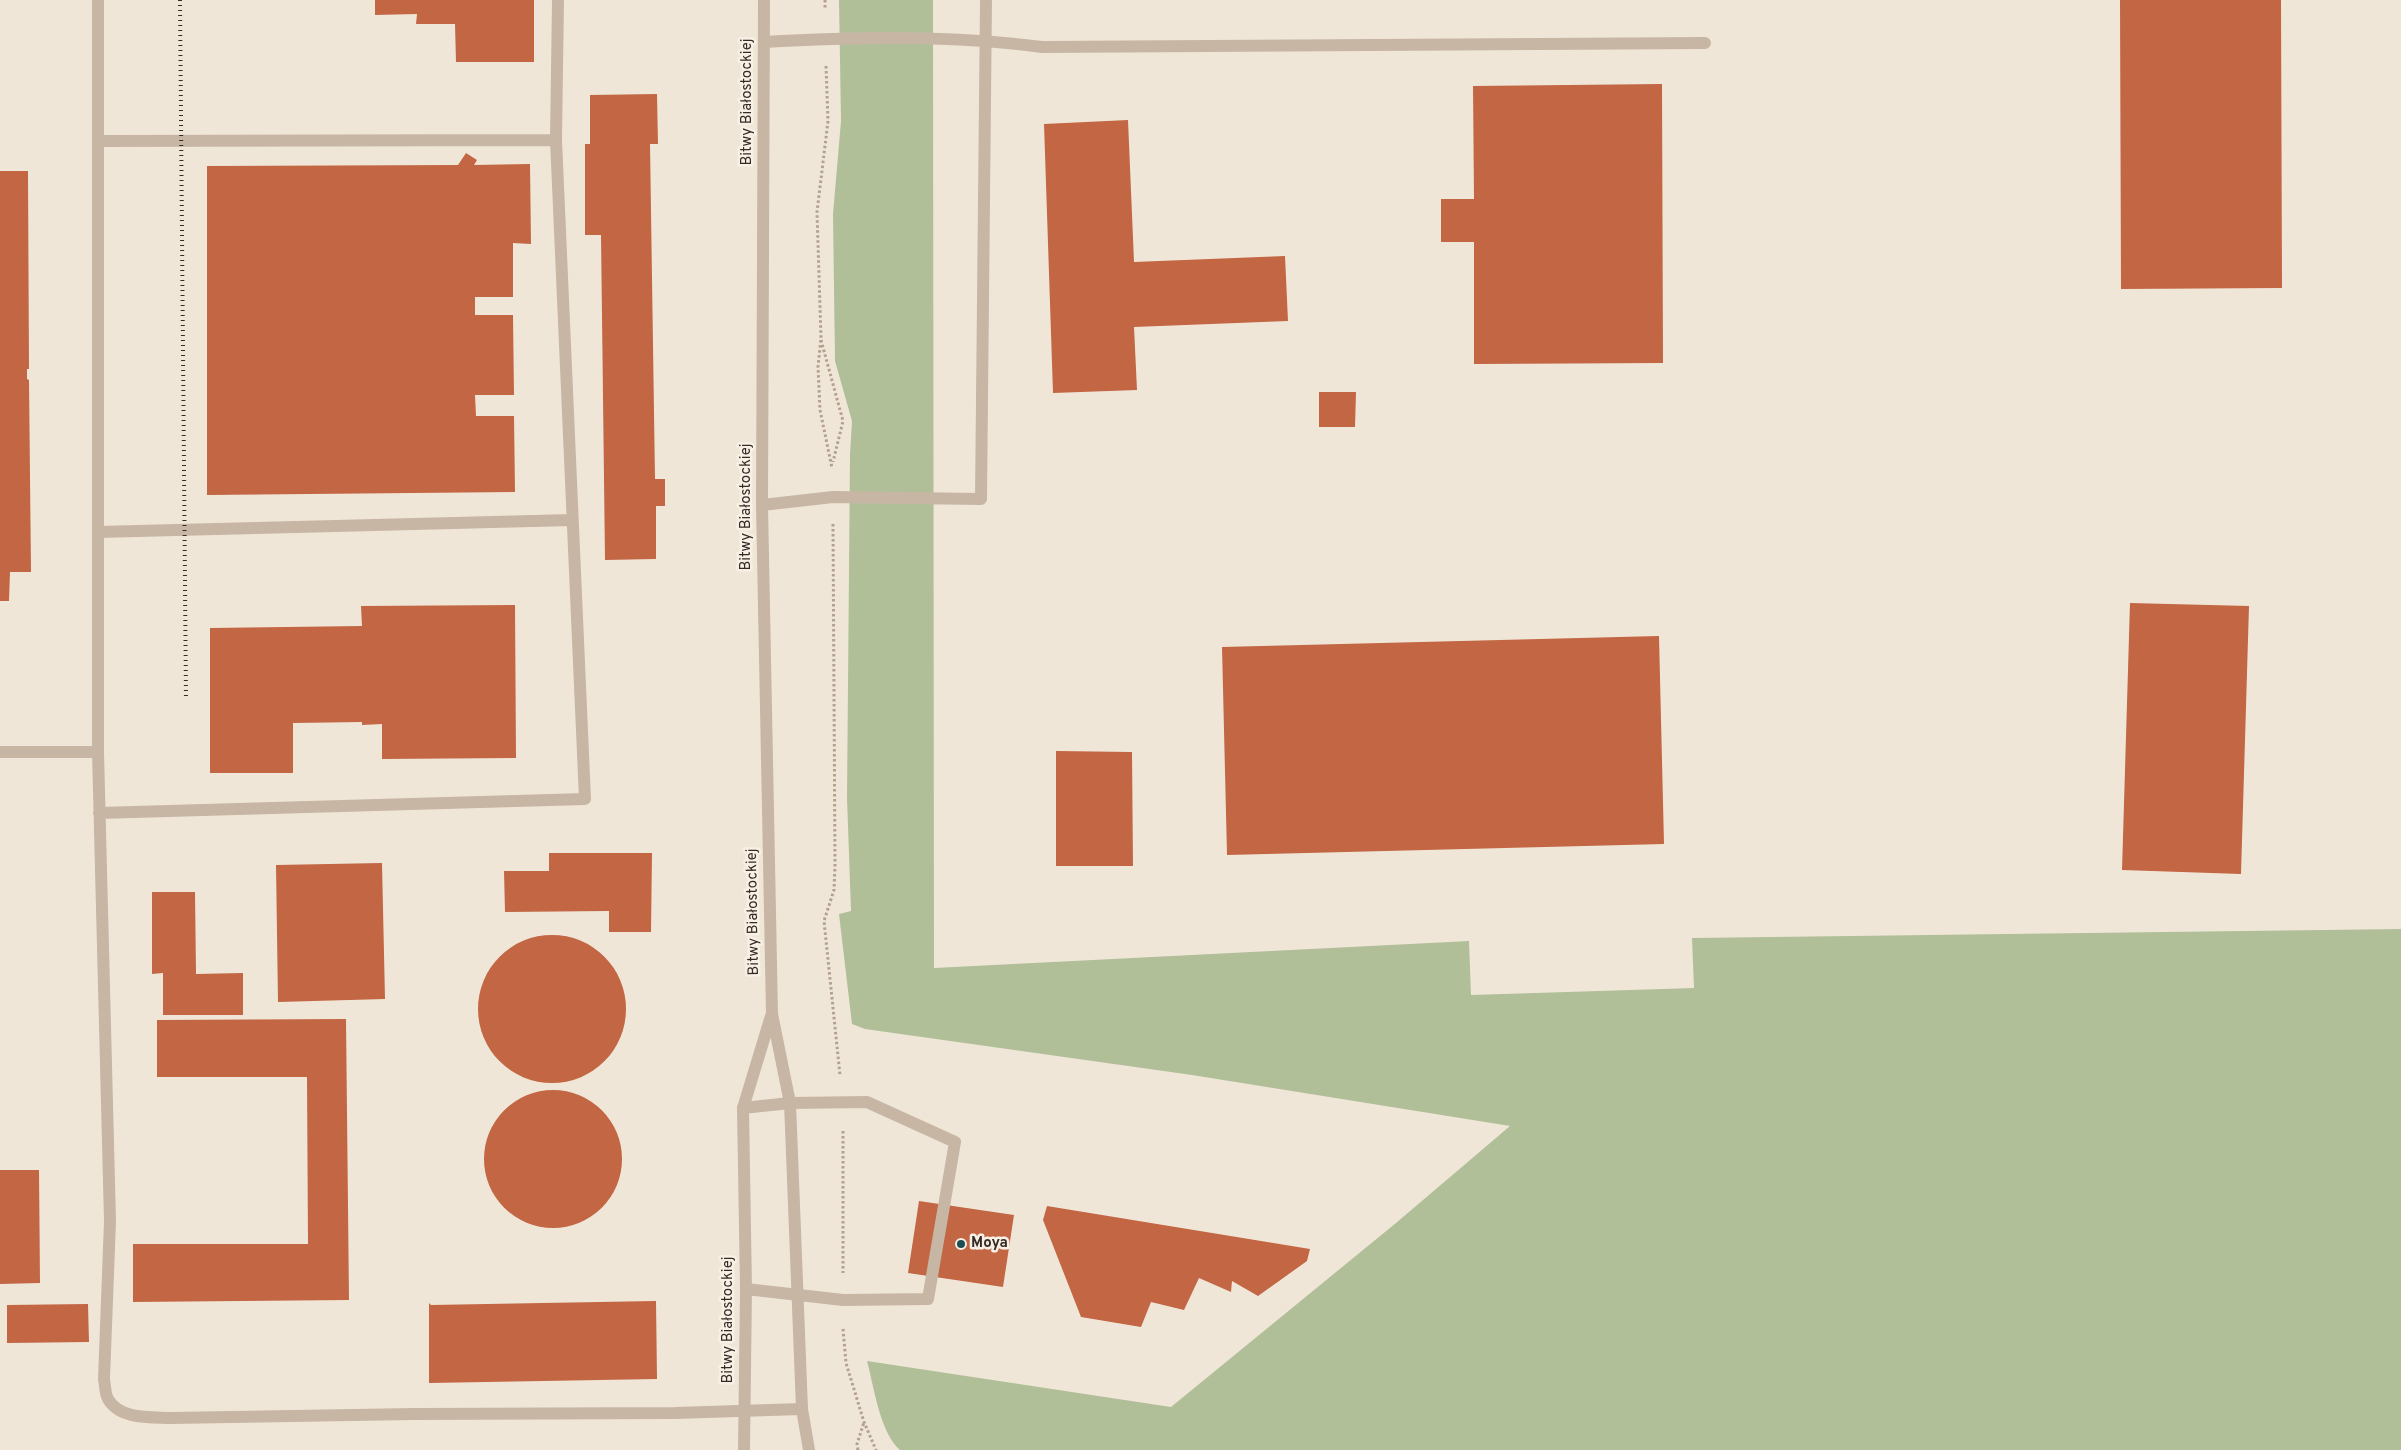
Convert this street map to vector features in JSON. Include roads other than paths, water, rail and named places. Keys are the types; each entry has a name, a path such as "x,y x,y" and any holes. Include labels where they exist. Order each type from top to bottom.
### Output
{"street":[{"path":"98,0 98,752 110,1221 104,1379 108,1398 122,1412 138,1416 190,1418 414,1414 675,1413 802,1409"},
{"path":"99,813 584,799 556,140 558,0"},
{"name":"Bitwy Białostockiej","path":"764,0 762,505 772,1014 790,1103 796,1296 802,1409 809,1450"},
{"path":"762,505 833,497 981,499 986,0"},
{"path":"764,42 826,39 987,40 1042,47 1705,43"},
{"path":"98,141 556,140"},
{"path":"98,532 572,520"},
{"path":"0,752 98,752"},
{"name":"Bitwy Białostockiej","path":"744,1450 746,1410 746,1289 742,1108 772,1014"},
{"path":"742,1108 790,1103 867,1102 955,1142 928,1299 843,1300 746,1289"}],"railway":[{"path":"180,0 186,700"}],"place":[{"name":"Moya","path":"961,1244"}]}
